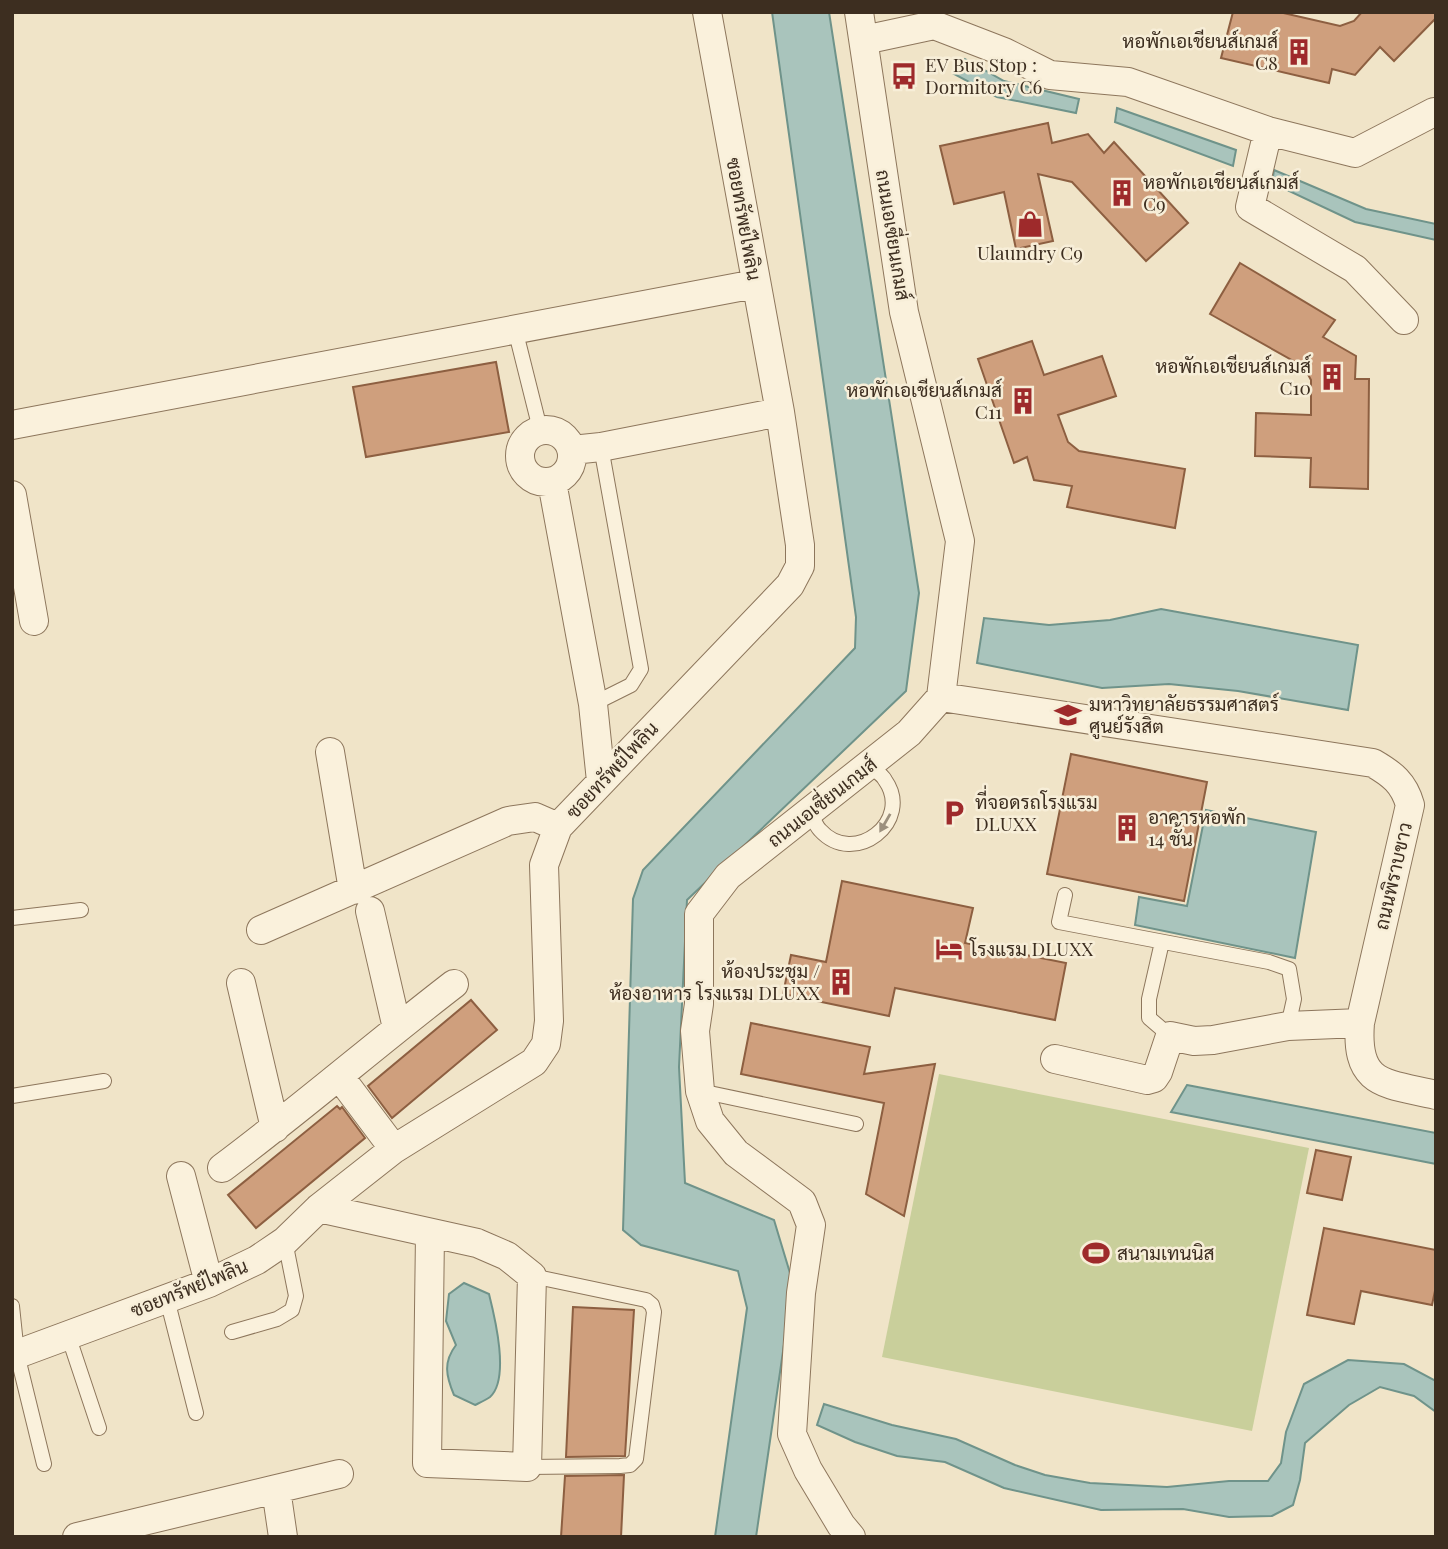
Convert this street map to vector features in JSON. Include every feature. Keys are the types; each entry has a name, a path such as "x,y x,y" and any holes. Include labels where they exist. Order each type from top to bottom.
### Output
{"street":[{"name":"ซอยทรัพย์ไพลิน","path":"15,1355 209,1283 257,1260 285,1241 319,1208 394,1149 534,1062 546,1044 549,1021 544,865 558,827 790,585 800,566 800,545 780,412 706,12"},
{"name":"ถนนเอเซี่ยนเกมส์","path":"847,1535 808,1470 792,1434 801,1293 811,1225 802,1202 736,1153 710,1121 700,1091 695,1031 699,1004 699,914 728,876 909,733 941,697 960,541 904,312 859,12"},
{"path":"864,40 934,25 1004,52 1050,75 1128,82 1268,131 1355,153 1434,112"},
{"path":"1268,131 1250,207 1355,269 1404,320"},
{"path":"12,425 755,284"},
{"path":"572,450 601,447 780,412"},
{"path":"540,429 560,433 572,450 569,470 552,482 533,479 520,465 522,443 540,429"},
{"path":"552,482 593,704 601,781"},
{"path":"12,495 34,621"},
{"name":"ถนนพิราบขาว","path":"941,697 1373,763 1393,775 1406,790 1410,805 1360,1023 1358,1046 1367,1071 1385,1083 1436,1095"},
{"path":"330,752 362,900 397,1028"},
{"path":"261,930 362,900 508,821 535,817 558,827"},
{"path":"241,983 275,1128"},
{"path":"222,1168 454,984"},
{"path":"1055,1059 1147,1080 1154,1078 1158,1072 1170,1036 1194,1041 1213,1040 1288,1026 1360,1023"},
{"path":"340,1077 394,1149"},
{"path":"181,1176 209,1283"},
{"path":"319,1208 477,1243 507,1256 532,1276 527,1467 427,1463 430,1234"},
{"path":"77,1537 339,1474"},
{"path":"276,1489 283,1537"}],"lane":[{"path":"515,329 540,429"},
{"path":"593,704 631,685 641,669 601,447"},
{"path":"810,811 818,829 835,842 856,845 876,837 889,820 893,799 885,779 869,766"},
{"path":"1065,895 1059,922 1269,962 1289,969 1294,999 1288,1026"},
{"path":"12,918 81,910"},
{"path":"1163,942 1149,999 1149,1018 1170,1036"},
{"path":"12,1096 104,1082"},
{"path":"700,1091 856,1124"},
{"path":"232,1332 277,1319 292,1310 296,1296 285,1241"},
{"path":"527,1467 620,1466 630,1465 636,1459 654,1312 652,1305 646,1300 532,1276"},
{"path":"167,1299 196,1413"},
{"path":"12,1306 15,1355 44,1464"},
{"path":"68,1335 99,1428"}],"green space":[{"name":"สนามเทนนิส","path":"939,1074 1309,1148 1252,1431 882,1357"}],"water":[{"path":"772,12 829,12 919,593 906,691 687,900 679,1067 685,1183 774,1220 793,1283 756,1537 715,1537 747,1308 738,1271 641,1245 623,1230 633,899 643,870 855,648 856,617"},
{"path":"965,59 1004,81 1079,99 1076,113 997,97 954,74"},
{"path":"1117,108 1236,150 1233,166 1115,122"},
{"path":"1274,170 1366,209 1436,224 1436,240 1355,222 1272,183"},
{"path":"1161,609 1358,645 1348,710 1238,691 1169,684 1102,688 977,663 984,618 1049,625 1110,620"},
{"path":"1206,810 1316,832 1295,958 1135,925 1139,897 1187,906"},
{"path":"1187,1085 1436,1133 1436,1164 1171,1112"},
{"path":"464,1283 489,1294 499,1348 499,1377 496,1388 490,1397 475,1405 454,1395 447,1369 449,1357 456,1345 446,1321 449,1294"},
{"path":"1348,1360 1404,1364 1436,1381 1436,1412 1414,1396 1380,1387 1349,1405 1305,1443 1300,1480 1293,1505 1272,1516 1229,1517 1183,1509 1101,1510 1004,1488 945,1462 897,1456 855,1442 817,1425 824,1404 892,1425 956,1439 1045,1475 1090,1483 1167,1487 1229,1481 1268,1481 1281,1463 1286,1432 1304,1384"}],"building":[{"name":"หอพักเอเชียนส์เกมส์ C8","path":"1233,12 1279,12 1340,26 1354,21 1362,12 1436,12 1436,18 1394,61 1380,47 1355,75 1332,69 1329,83 1221,58"},
{"name":"หอพักเอเชียนส์เกมส์ C9","path":"1048,123 1052,143 1088,134 1104,153 1114,142 1188,223 1146,261 1072,182 1038,174 1053,241 1016,249 1004,192 954,204 940,146"},
{"name":"หอพักเอเชียนส์เกมส์ C10","path":"1240,263 1335,320 1323,337 1356,356 1355,379 1369,379 1368,489 1310,487 1311,458 1255,456 1256,413 1311,415 1311,380 1304,367 1210,314"},
{"name":"หอพักเอเชียนส์เกมส์ C11","path":"1032,341 1044,375 1102,356 1116,396 1058,415 1068,442 1079,451 1185,469 1175,528 1067,507 1072,486 1034,480 1027,457 1014,463 978,359"},
{"path":"496,362 509,432 366,457 353,387"},
{"name":"อาคารหอพัก 14 ชั้น","path":"1071,754 1207,782 1184,901 1047,874"},
{"name":"โรงแรม DLUXX","path":"842,881 973,908 965,943 1066,963 1055,1020 895,988 889,1016 783,994 791,955 826,962"},
{"path":"471,1000 497,1030 392,1118 368,1086"},
{"path":"751,1023 870,1047 864,1074 935,1064 904,1216 866,1194 884,1103 741,1074"},
{"path":"337,1106 340,1109 342,1107 365,1138 256,1228 228,1195"},
{"path":"1316,1150 1351,1157 1342,1200 1307,1193"},
{"path":"1324,1228 1436,1250 1436,1286 1432,1305 1361,1291 1354,1324 1307,1315"},
{"path":"573,1307 634,1310 625,1456 566,1457"},
{"path":"624,1475 621,1537 561,1537 565,1476"}],"place":[{"name":"หอพักเอเชียนส์เกมส์ C8","path":"1299,52"},
{"name":"EV Bus Stop : Dormitory C6","path":"904,76"},
{"name":"หอพักเอเชียนส์เกมส์ C9","path":"1122,193"},
{"name":"Ulaundry C9","path":"1030,224"},
{"name":"หอพักเอเชียนส์เกมส์ C10","path":"1332,377"},
{"name":"หอพักเอเชียนส์เกมส์ C11","path":"1023,401"},
{"name":"มหาวิทยาลัยธรรมศาสตร์ ศูนย์รังสิต","path":"1068,715"},
{"name":"ที่จอดรถโรงแรม DLUXX","path":"954,813"},
{"name":"อาคารหอพัก 14 ชั้น","path":"1127,828"},
{"name":"โรงแรม DLUXX","path":"949,949"},
{"name":"ห้องประชุม / ห้องอาหาร โรงแรม DLUXX","path":"841,982"},
{"name":"สนามเทนนิส","path":"1096,1253"}]}
